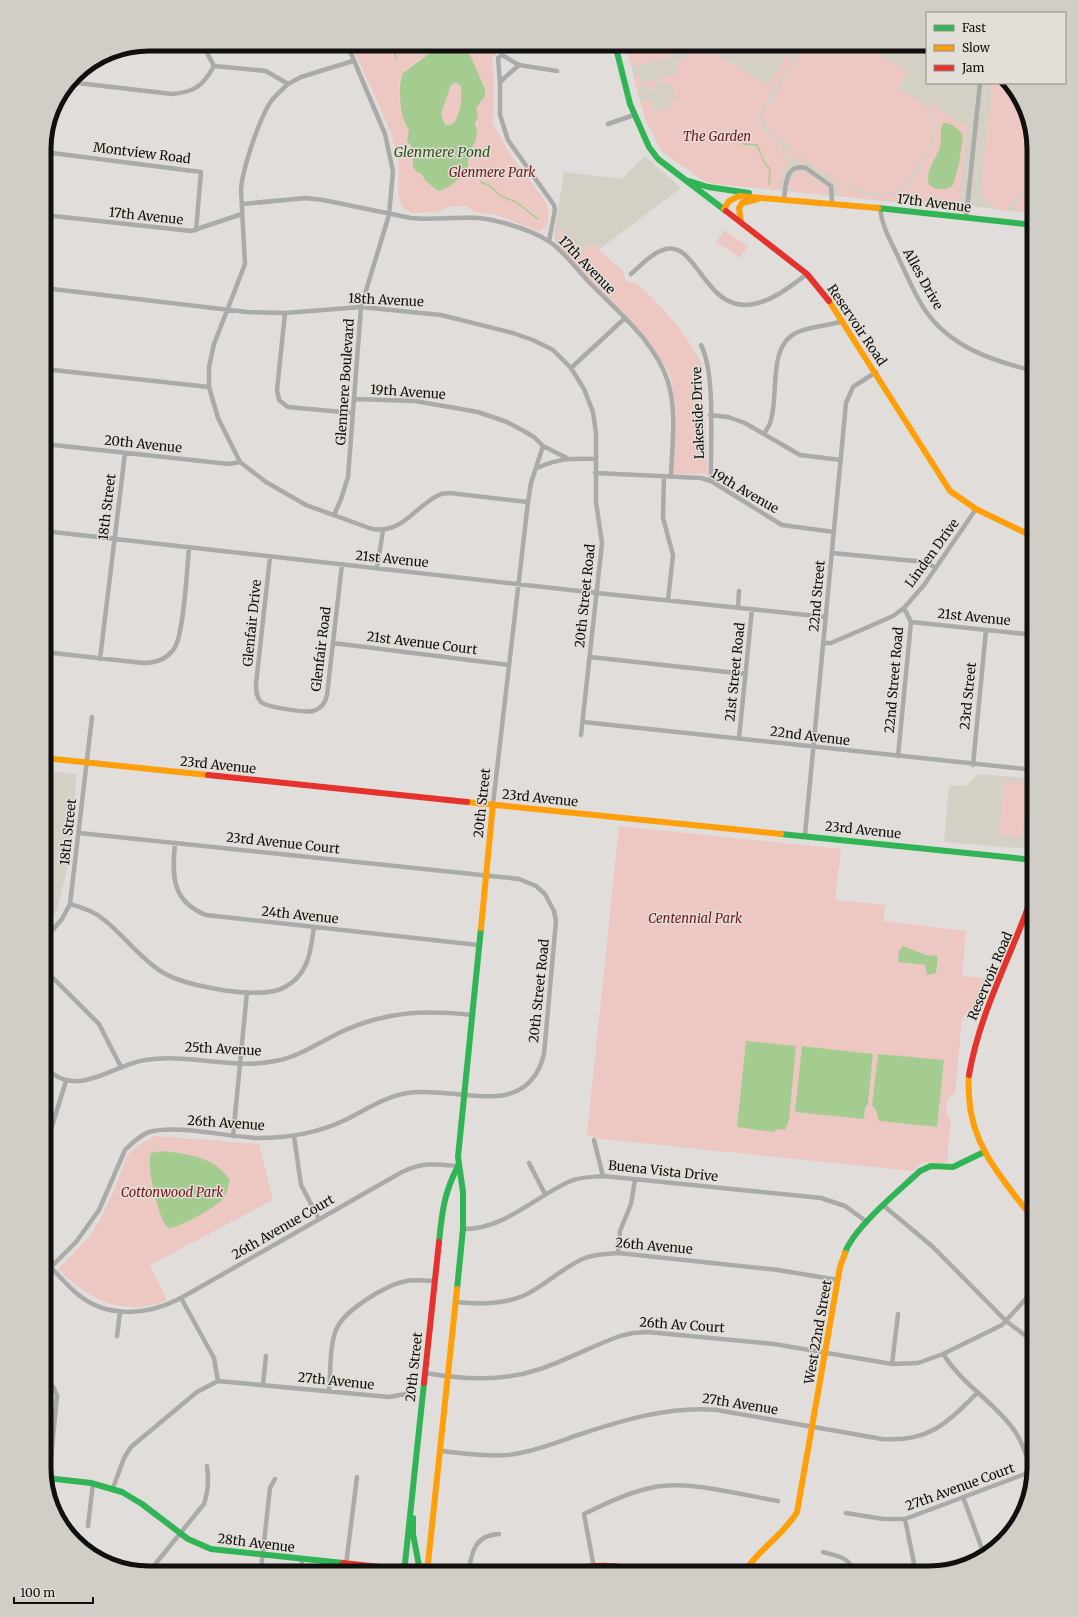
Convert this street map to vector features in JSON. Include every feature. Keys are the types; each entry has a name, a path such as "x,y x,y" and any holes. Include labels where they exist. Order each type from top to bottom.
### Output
{"street":[{"path":"206,51 214,66"},
{"name":"Glenmere Boulevard","path":"334,514 341,500 348,477 361,308 389,215 393,171 390,150 385,134 349,51"},
{"name":"Reservoir Road","path":"617,51 634,115 647,146 662,163 807,274 829,299 950,491 976,509 1027,534"},
{"path":"549,241 556,210 554,204 508,140 500,116 498,58 502,56 520,65 557,71"},
{"path":"353,61 301,77 288,84 273,99 260,124 243,179 242,214 245,259 229,310 214,344 210,359 209,387 218,418 240,462 266,482 306,505 372,529 383,530 401,524 441,494 450,493 528,502"},
{"path":"500,82 520,65"},
{"path":"76,83 172,94 184,93 206,80 214,66"},
{"path":"214,66 266,71 288,84"},
{"path":"966,218 980,84"},
{"path":"608,124 634,115"},
{"name":"Montview Road","path":"51,153 201,172 196,230"},
{"path":"784,199 787,175 793,168 801,167 806,168 831,186 832,204"},
{"path":"681,178 705,186 753,194 762,197"},
{"name":"17th Avenue","path":"724,209 735,197 762,197 1027,224"},
{"path":"741,222 739,208 742,203 762,197"},
{"name":"17th Avenue","path":"242,204 286,199 312,199 323,200 389,215 423,220 467,217 483,218 506,224 549,241 644,339 658,359 668,383 673,411 671,476"},
{"name":"Alles Drive","path":"880,208 881,222 888,239 912,287 932,319 950,336 969,349 993,360 1027,369"},
{"name":"17th Avenue","path":"51,217 182,231 196,230 242,214"},
{"path":"631,274 655,254 665,249 674,249 687,256 715,293 733,302 744,304 753,304 768,299 807,274"},
{"name":"18th Avenue","path":"51,289 229,310 285,313 361,308 442,316 513,333 548,347 571,368 584,389 593,412 596,433 596,459"},
{"path":"285,313 277,390 279,400 288,406 354,414"},
{"path":"571,368 624,319"},
{"path":"764,434 772,417 778,358 783,345 796,332 827,326 843,321"},
{"name":"Lakeside Drive","path":"701,345 708,362 711,481"},
{"path":"51,370 209,387"},
{"name":"22nd Street","path":"805,836 848,396 857,384 876,372"},
{"name":"19th Avenue","path":"355,399 415,401 464,409 507,422 534,437 543,446 568,458"},
{"path":"710,415 734,418 800,456 841,460"},
{"name":"20th Avenue","path":"51,445 229,464 240,462"},
{"name":"20th Street","path":"428,1566 441,1451 463,1229 463,1192 458,1166 485,875 528,502 531,483 543,446"},
{"name":"18th Street","path":"100,659 124,453"},
{"name":"19th Avenue","path":"537,468 550,462 568,458 596,459"},
{"name":"20th Street Road","path":"581,735 602,542 596,502 596,459"},
{"name":"19th Avenue","path":"595,473 701,478 711,481 782,525 834,532"},
{"path":"664,476 663,518 673,555 668,600"},
{"name":"Linden Drive","path":"904,608 936,568 976,509"},
{"path":"377,568 383,530"},
{"name":"21st Avenue","path":"51,532 596,593 826,616"},
{"path":"51,653 143,663 159,661 175,647 181,625 189,548"},
{"path":"832,553 925,562 936,568"},
{"name":"Glenfair Drive","path":"256,691 270,557"},
{"name":"Glenfair Road","path":"256,691 259,700 270,706 310,711 325,703 342,564"},
{"path":"738,607 739,591"},
{"path":"824,643 831,643 892,616 904,608"},
{"name":"22nd Street Road","path":"898,756 911,622 904,608"},
{"name":"21st Street Road","path":"740,738 752,609"},
{"name":"21st Avenue","path":"911,622 1027,634"},
{"name":"23rd Street","path":"973,765 986,630"},
{"name":"21st Avenue Court","path":"333,643 509,665"},
{"path":"590,657 746,674"},
{"name":"18th Street","path":"51,932 62,919 70,904 92,717"},
{"name":"22nd Avenue","path":"583,722 740,738 973,765 1027,769"},
{"name":"23rd Avenue","path":"51,759 1027,859"},
{"name":"23rd Avenue Court","path":"79,833 485,875"},
{"name":"24th Avenue","path":"176,844 173,866 176,886 184,901 194,910 206,915 226,919 478,945"},
{"name":"20th Street Road","path":"464,1094 495,1097 507,1096 523,1089 534,1078 541,1066 544,1054 556,932 556,921 551,904 545,894 536,886 524,880 485,875"},
{"path":"70,904 91,911 102,918 146,960 174,978 193,984 248,992 274,991 284,988 295,980 307,964 310,956 314,927"},
{"name":"Reservoir Road","path":"1027,913 1022,928 986,1006 975,1042 968,1094 969,1108 974,1128 984,1152 1027,1210"},
{"path":"51,976 100,1024 121,1067"},
{"path":"233,1136 248,992"},
{"name":"25th Avenue","path":"66,1081 91,1080 121,1067 140,1061 167,1057 240,1064 265,1063 282,1060 303,1052 369,1020 388,1016 435,1011 472,1015"},
{"path":"51,1071 66,1081 51,1129"},
{"name":"26th Avenue","path":"51,1268 76,1242 88,1226 107,1193 125,1150 142,1136 164,1130 257,1138 294,1136 319,1130 342,1121 396,1095 430,1091 464,1094"},
{"path":"294,1136 301,1185 319,1219"},
{"path":"594,1140 604,1176"},
{"name":"West 22nd Street","path":"750,1566 756,1558 786,1531 794,1518 799,1504 838,1280 847,1246 867,1222 926,1167 953,1167 984,1152"},
{"path":"529,1163 545,1194"},
{"name":"26th Avenue Court","path":"51,1268 75,1292 86,1300 103,1308 120,1312 139,1312 155,1309 181,1298 416,1165 425,1164 458,1166"},
{"name":"20th Street","path":"407,1566 410,1511 444,1199 458,1166"},
{"name":"Buena Vista Drive","path":"463,1229 477,1229 492,1225 545,1194 574,1180 604,1176 821,1198 845,1206 867,1222"},
{"path":"618,1253 620,1231 631,1204 635,1180"},
{"path":"884,1206 933,1247 1006,1321 1027,1337"},
{"name":"26th Avenue","path":"456,1302 482,1304 512,1300 534,1290 584,1259 598,1254 618,1253 778,1270 838,1280"},
{"path":"328,1391 334,1340 337,1329 348,1313 394,1285 418,1280 434,1281"},
{"path":"113,1488 124,1458 131,1447 197,1392 218,1381 214,1358 181,1298"},
{"name":"26th Av Court","path":"448,1377 486,1379 507,1377 537,1370 601,1343 633,1332 690,1335 774,1344 892,1364 918,1363 943,1354 1002,1325 1027,1298"},
{"path":"117,1336 120,1312"},
{"path":"892,1364 898,1314"},
{"path":"943,1354 956,1373 1014,1429 1027,1458"},
{"path":"263,1384 266,1356"},
{"path":"425,1373 448,1377"},
{"name":"27th Avenue","path":"218,1381 263,1384 389,1397 406,1394"},
{"path":"51,1385 57,1396 51,1451"},
{"name":"27th Avenue","path":"441,1451 508,1455 531,1451 611,1424 634,1418 695,1409 717,1410 882,1439 904,1440 941,1427 950,1421 977,1393"},
{"path":"154,1566 204,1504 207,1495 207,1466"},
{"name":"27th Avenue Court","path":"846,1513 883,1519 905,1519 963,1496 1027,1474"},
{"path":"347,1564 357,1477"},
{"name":"28th Avenue","path":"52,1478 94,1483 113,1488 132,1497 180,1534 198,1545 211,1549 362,1566"},
{"path":"261,1566 270,1488 275,1479"},
{"path":"88,1526 94,1483"},
{"path":"593,1565 584,1514 631,1494 660,1486 680,1485 778,1501"},
{"path":"963,1496 982,1551"},
{"path":"410,1511 413,1521 413,1534 419,1566"},
{"path":"905,1519 915,1566"},
{"path":"469,1566 477,1544 485,1536 500,1534"},
{"path":"823,1552 846,1558 853,1566"},
{"path":"301,1566 302,1560"},
{"path":"587,1566 629,1566"}],"shaded area":[{"path":"627,51 926,51 926,84 1002,84 1014,100 1024,123 1026,136 1027,213 972,206 960,205 954,208 709,183 675,161 658,144 647,124"},
{"path":"645,156 681,188 598,250 591,244 583,252 559,228 557,246 554,236 564,172 622,179"},
{"path":"51,772 77,774 67,870 56,913 51,918"},
{"path":"979,774 1027,778 1027,849 944,842 949,785 965,786"}],"green space":[{"name":"Glenmere Park","path":"354,51 432,51 409,67 402,75 399,85 400,103 403,109 404,122 409,129 408,144 414,150 415,161 420,171 435,186 436,190 455,181 462,175 468,166 477,129 475,127 478,122 476,108 484,85 480,80 470,57 465,51 501,51 502,52 497,53 492,59 494,82 493,124 508,151 547,204 549,210 548,223 544,228 538,231 497,215 474,212 467,206 452,206 435,212 411,213 402,206 398,193 399,164 391,132"},
{"path":"627,51 682,51 671,55 671,57 634,67 630,61"},
{"name":"The Garden","path":"693,51 708,51 732,63 768,85 786,57 784,53 793,59 788,70 765,103 761,114 761,124 767,134 781,144 781,152 788,163 783,170 780,189 777,190 709,183 699,178 663,152 647,124 640,102 651,99 654,111 669,108 671,105 670,100 676,98 672,84 665,84 660,80 656,82 650,92 648,84 639,86 641,95 639,97 634,80 635,74 636,73 642,83 677,74 676,62 684,59"},
{"path":"789,51 798,51 796,55"},
{"path":"802,51 846,51 851,54 853,51 875,51 908,72 898,88 922,103 928,110 932,118 933,136 926,155 903,185 887,193 851,189 864,195 880,196 895,193 908,185 930,151 936,136 936,122 928,107 930,103 965,126 966,122 968,122 959,207 954,208 839,196 836,184 828,175 850,189 851,188 826,173 825,174 812,166 813,164 787,148 789,144 773,136 764,122 764,112"},
{"path":"456,82 461,87 459,113 451,125 444,125 441,114 451,85"},
{"path":"992,84 1002,84 1014,100 1024,123 1027,149 1027,192 1021,193 1011,205 1008,205 1007,211 998,210 980,195"},
{"path":"786,148 808,164 798,160 790,161 784,152"},
{"path":"803,172 828,186 829,191 823,195 794,192 789,187 790,181 793,176"},
{"path":"1027,195 1027,213 1015,212 1016,206 1014,205"},
{"path":"559,227 582,252 592,244 623,271 625,278 629,283 637,283 673,320 696,353 701,363 708,474 673,474 676,409 671,379 667,369 645,338 557,246"},
{"path":"724,230 748,246 740,258 716,242"},
{"path":"1005,781 1027,783 1022,837 999,834"},
{"name":"Centennial Park","path":"619,826 841,849 835,900 885,905 884,921 966,931 962,976 990,979 979,1010 968,1010 962,1019 955,1093 947,1099 946,1112 951,1118 947,1163 923,1162 912,1171 601,1139 587,1135","holes":["802,1046 873,1054 868,1104 865,1108 864,1118","876,1110 937,1127 879,1121"]},
{"name":"Cottonwood Park","path":"155,1136 259,1144 273,1200 150,1265 167,1300 151,1305 136,1307 108,1303 82,1289 58,1269 89,1237 100,1220 115,1188 127,1156 137,1146"}],"water":[{"name":"Glenmere Pond","path":"433,51 465,51 470,55 485,89 485,96 476,108 478,115 475,126 477,129 476,139 471,150 472,152 468,161 468,166 456,182 443,190 438,191 425,180 421,173 418,173 415,170 413,165 414,150 407,141 409,129 403,118 400,102 401,78 403,73","holes":["456,82 461,87 461,97 457,117 451,125 445,125 441,114 451,85"]},
{"path":"943,123 948,123 954,126 963,136 959,164 953,185 942,189 930,186 928,177 931,166 940,147 941,128"},
{"path":"903,946 926,955 938,956 936,973 927,975 925,965 898,962 899,951"},
{"path":"746,1041 796,1046 789,1120 785,1130 777,1129 774,1132 737,1127"},
{"path":"802,1046 873,1054 868,1104 865,1108 864,1119 795,1112"},
{"path":"878,1054 944,1060 937,1127 879,1121 876,1110 872,1105"},
{"path":"161,1151 190,1155 208,1161 216,1166 224,1172 230,1180 224,1198 197,1217 180,1225 168,1228 160,1214 150,1169 151,1153"}],"waterway":[{"path":"394,51 397,60"},
{"path":"743,144 757,145 765,164 770,169 769,185"},
{"path":"465,172 471,177"},
{"path":"481,182 490,186 501,196 516,202 538,219"}],"traffic: fast":[{"path":"617,51 630,104 649,147 658,159 726,211"},
{"path":"689,181 708,187 749,193"},
{"path":"878,208 1027,224"},
{"path":"781,834 1027,859"},
{"path":"457,1289 463,1229 463,1192 458,1157 481,928"},
{"path":"845,1253 857,1232 867,1221 920,1171 931,1166 953,1167 984,1152"},
{"path":"439,1242 444,1203 458,1166"},
{"path":"405,1566 424,1383"},
{"path":"52,1479 91,1483 122,1492 142,1504 188,1539 211,1549 343,1563"},
{"path":"413,1518 413,1534 419,1566"}],"traffic: slow":[{"path":"724,209 729,201 739,196 878,208"},
{"path":"741,222 739,208 742,203 758,199"},
{"path":"829,301 950,491 976,509 1027,534"},
{"path":"51,759 208,775"},
{"path":"467,802 781,834"},
{"path":"481,928 493,804"},
{"path":"969,1075 971,1114 976,1132 991,1163 1027,1211"},
{"path":"749,1566 785,1528 797,1512 840,1267 845,1253"},
{"path":"428,1566 457,1289"}],"traffic: jam":[{"path":"726,211 807,274 829,301"},
{"path":"208,775 467,802"},
{"path":"969,1075 974,1051 989,1005 1027,911"},
{"path":"424,1383 439,1242"},
{"path":"343,1563 371,1566"},
{"path":"597,1566 609,1566"}]}
